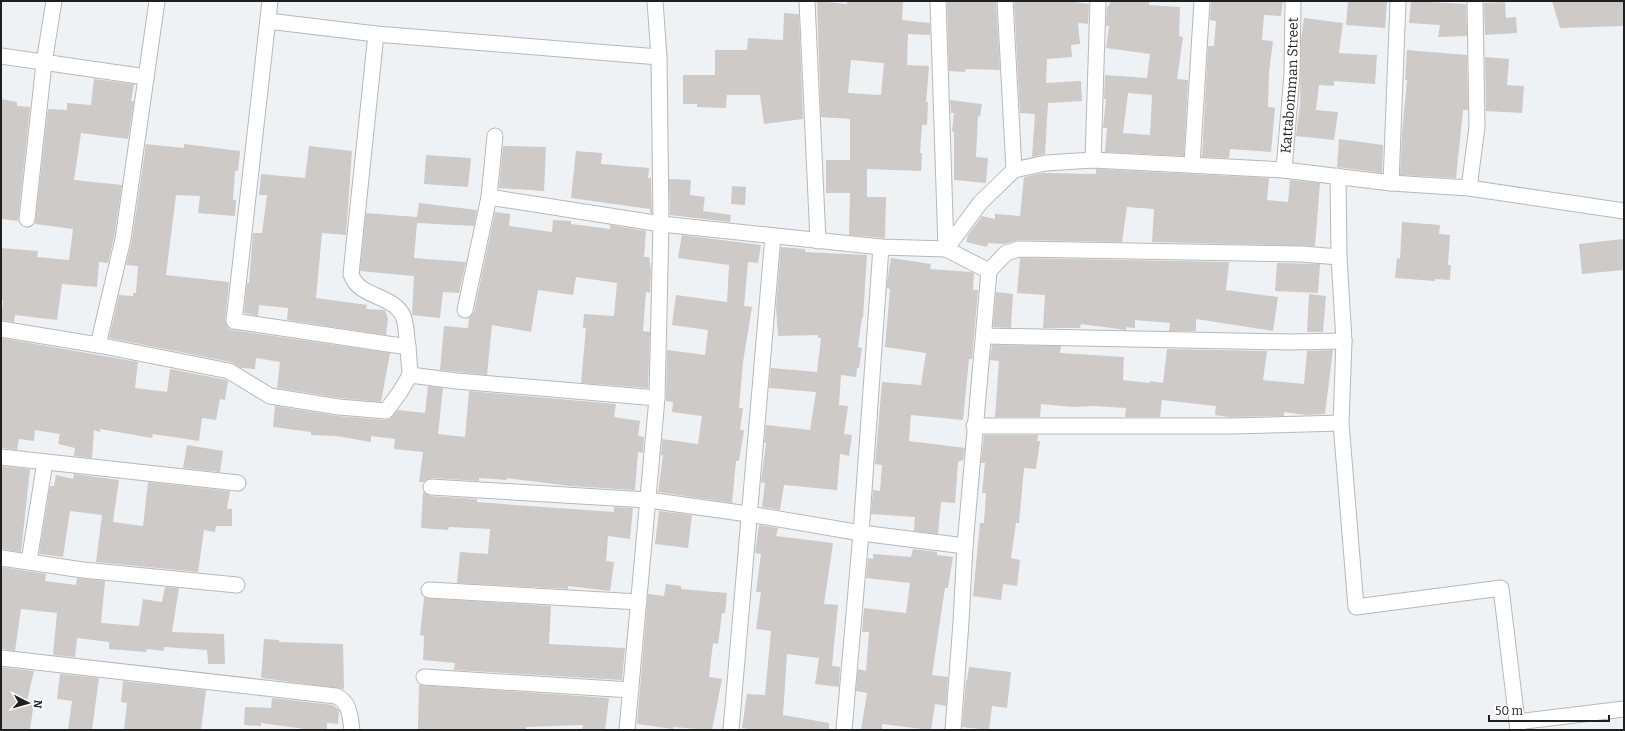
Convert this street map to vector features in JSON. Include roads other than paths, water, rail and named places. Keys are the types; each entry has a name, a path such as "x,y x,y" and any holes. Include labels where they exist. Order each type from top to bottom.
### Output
{"street":[{"path":"26,219 44,63 54,1"},
{"path":"98,345 123,239 157,1"},
{"path":"270,1 234,321 408,347"},
{"path":"631,729 631,690 657,398 662,224 659,57 655,1"},
{"path":"807,1 818,241"},
{"path":"938,1 946,249"},
{"path":"1005,1 1014,170"},
{"path":"1093,160 1098,1"},
{"path":"1192,165 1202,1"},
{"name":"Kattabomman Street","path":"1284,170 1292,74 1293,1"},
{"path":"1391,183 1398,1"},
{"path":"1469,188 1478,127 1475,1"},
{"path":"268,22 376,34 659,57"},
{"path":"1,329 98,345 228,371 270,396 338,407 386,411 410,375 408,347 403,316 393,304 362,289 353,282 351,274 376,34"},
{"path":"1,56 146,77"},
{"path":"465,310 489,197 495,136"},
{"path":"946,249 980,203 1014,170 1046,163 1093,160 1284,170 1391,183 1469,188 1624,211"},
{"path":"1338,176 1339,257 1344,341 1341,423 1356,607 1501,588 1518,726 1624,708"},
{"path":"489,197 662,224 881,247 946,249 989,271"},
{"path":"732,730 773,236"},
{"path":"844,730 861,533 881,247"},
{"path":"953,730 961,622 964,546 989,271 1006,253 1019,249 1302,254 1339,257"},
{"path":"984,336 1291,342 1344,341"},
{"path":"410,375 457,381 657,398"},
{"path":"974,426 1232,426 1341,423"},
{"path":"1,457 238,483"},
{"path":"30,561 45,462"},
{"path":"431,487 648,500 749,514 861,533 964,546"},
{"path":"1,558 30,561 83,570 237,585"},
{"path":"429,590 639,602"},
{"path":"1,658 336,696 343,699 350,712 352,730"},
{"path":"424,677 631,690"}]}
